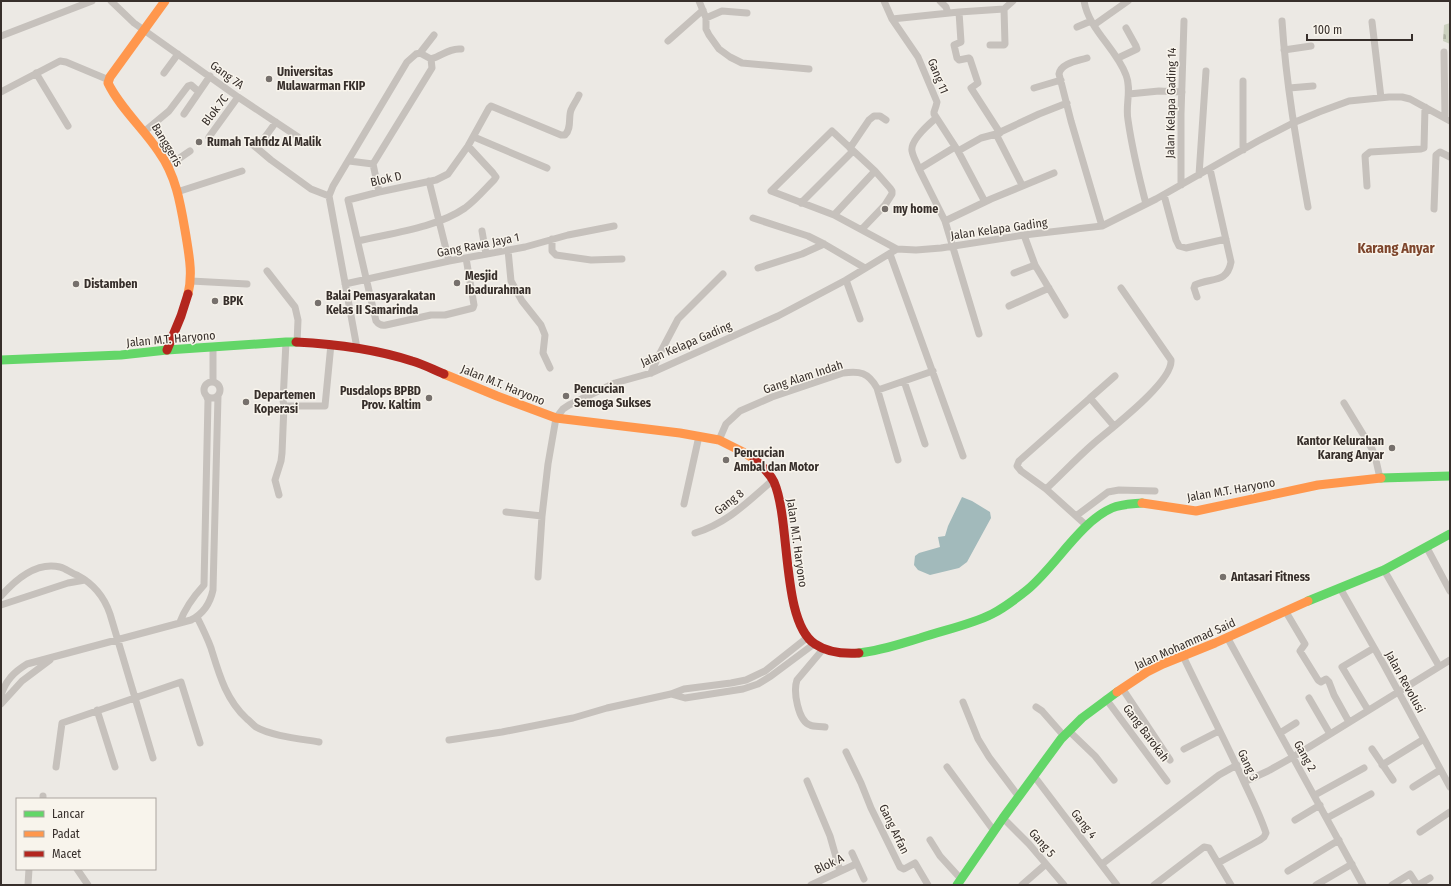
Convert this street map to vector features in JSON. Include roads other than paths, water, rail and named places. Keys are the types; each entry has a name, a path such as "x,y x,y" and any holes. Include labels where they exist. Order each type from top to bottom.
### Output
{"main road":[{"path":"109,80 165,1"},
{"name":"Banggeris","path":"109,80 111,89 145,131 168,166 177,192 185,228 191,267 191,281 189,293 182,314 167,350"},
{"name":"Jalan M.T. Haryono","path":"1,360 121,355 167,350 286,342 331,344 357,348 413,361 496,396 556,418 699,436 719,440 755,460 773,480 779,495 783,517 788,550 792,596 797,616 803,631 811,641 831,652 846,654 884,649 994,614 1037,581 1087,526 1102,513 1114,507 1142,503 1183,510 1196,510 1318,485 1380,478 1450,476"},
{"name":"Jalan Mohammad Said","path":"959,882 1003,818 1066,734 1082,718 1106,699 1147,672 1384,570 1427,548 1450,534"}],"street":[{"path":"1,36 92,1"},
{"path":"111,1 134,23 144,29"},
{"path":"699,1 706,18 706,30 716,44 730,57 742,63 809,69"},
{"name":"Gang 11","path":"884,1 892,20 918,57 937,102 934,112 936,118"},
{"path":"940,1 946,7 948,13"},
{"path":"892,20 948,13 1004,9 1013,1"},
{"path":"1084,1 1092,23 1118,58 1127,77 1129,94 1127,119 1146,204"},
{"path":"1077,27 1092,23 1128,1"},
{"path":"990,45 1005,44 1004,9"},
{"path":"668,41 702,10"},
{"path":"706,18 722,12 747,13"},
{"path":"959,12 961,42 954,45 957,58 959,60 970,59 978,83 971,88 998,134 1022,185"},
{"name":"Jalan Kelapa Gading 14","path":"1181,185 1184,21"},
{"path":"1282,22 1293,123 1308,207"},
{"path":"1372,22 1381,98"},
{"path":"1118,58 1137,49 1126,28"},
{"name":"Gang 7A","path":"144,29 238,97 298,137"},
{"path":"357,348 329,196 333,186 407,62 416,54 420,53 434,35"},
{"path":"1284,50 1311,46"},
{"path":"420,53 431,59 452,49 461,50"},
{"path":"1444,52 1448,120"},
{"path":"164,74 178,54"},
{"path":"1087,58 1062,68 1059,72 1102,226"},
{"path":"379,192 373,164 432,68 431,59"},
{"path":"1,92 58,62 63,61 109,80"},
{"path":"1199,175 1206,71"},
{"path":"36,73 68,126"},
{"path":"184,114 210,76"},
{"path":"1034,88 1061,80"},
{"path":"1243,81 1243,150"},
{"path":"145,131 169,111 188,86 191,85 199,92"},
{"path":"1289,88 1313,86"},
{"path":"1129,94 1159,91 1182,92"},
{"name":"Blok D","path":"358,241 348,200 436,180 448,174 454,168 474,137 491,106 561,135 565,135 569,126 571,110 579,95"},
{"name":"Blok 7C","path":"209,137 238,97"},
{"name":"Jalan Kelapa Gading","path":"556,418 562,409 568,405 603,388 651,373 778,316 846,280 897,249 916,250 1102,226 1164,195 1293,123 1349,101 1402,97 1410,99 1448,120"},
{"path":"919,169 956,149 981,138 998,134 1039,114 1067,103"},
{"path":"1368,186 1365,156 1367,154 1370,152 1424,148 1425,107"},
{"path":"801,203 851,149 869,120 874,116 880,116 886,120"},
{"path":"979,334 945,221 912,152 912,145 921,133 936,118 956,149 985,202"},
{"path":"276,122 255,146 271,160 311,189 329,196"},
{"path":"862,229 885,205 892,194 890,188 875,171 834,132 831,132 771,191 834,216 862,229 897,249"},
{"path":"474,137 547,168"},
{"path":"466,258 474,307 445,315 432,315 382,326 376,321 358,241 439,222 465,208 495,179 493,173 468,146"},
{"path":"168,166 190,151"},
{"path":"1434,209 1436,155 1440,152 1450,157"},
{"path":"349,161 373,164"},
{"path":"1197,297 1194,288 1195,285 1220,278 1226,274 1230,262 1210,169"},
{"path":"177,192 242,171"},
{"path":"834,216 875,171"},
{"path":"945,221 1022,185 1054,173"},
{"path":"429,181 449,262"},
{"path":"1164,195 1179,246 1186,248 1226,240"},
{"path":"753,218 808,236 865,268"},
{"name":"Gang Rawa Jaya 1","path":"346,284 614,226"},
{"path":"482,231 486,254"},
{"path":"1024,235 1035,265 1065,315"},
{"path":"552,239 552,251 556,255 591,260 622,259"},
{"path":"758,268 808,252 824,244"},
{"path":"508,250 511,281 522,301 542,325 545,335 543,354 550,368"},
{"path":"890,254 963,456"},
{"path":"1014,274 1035,265"},
{"path":"267,271 295,308 298,320 297,343"},
{"path":"651,373 678,319 723,274"},
{"path":"846,280 860,319"},
{"path":"191,281 247,284"},
{"path":"1009,306 1049,288"},
{"path":"1046,489 1141,403 1164,378 1171,364 1171,360 1121,288"},
{"path":"279,495 275,480 281,461 286,342"},
{"path":"284,405 325,406 331,344"},
{"path":"213,348 213,382"},
{"path":"878,390 932,371"},
{"name":"Gang Alam Indah","path":"719,440 726,424 740,411 772,397 843,373 855,372 864,374 873,380 878,390 898,460"},
{"path":"1087,526 1046,489 1021,471 1017,466 1019,461 1115,376"},
{"path":"904,381 925,444"},
{"path":"1,695 4,685 17,670 27,664 191,620 202,613 209,603 213,588 218,396 220,392 220,387 213,382 208,383 205,386 207,398 204,585 190,602 180,622"},
{"path":"207,398 214,398 218,396"},
{"path":"1090,398 1114,426"},
{"path":"1344,403 1372,449 1380,478"},
{"path":"538,577 542,516 548,464 556,418"},
{"path":"684,504 699,436"},
{"name":"Gang 8","path":"695,533 718,525 773,480"},
{"path":"1076,516 1108,492 1118,490 1155,491"},
{"path":"506,512 542,516"},
{"path":"1427,548 1450,591"},
{"path":"1,596 19,578 40,568 60,567 85,580 94,587 106,602 153,758"},
{"path":"1384,570 1439,666"},
{"path":"1,605 68,583 85,580"},
{"path":"204,585 213,588"},
{"name":"Jalan Revolusi","path":"1340,588 1450,787"},
{"path":"1286,612 1305,644 1300,651 1318,680 1321,682 1326,679 1329,682 1334,695 1349,722"},
{"path":"197,617 226,691 232,702 244,716 256,727 267,731 319,742"},
{"name":"Gang 2","path":"1227,637 1363,885"},
{"path":"449,740 502,732 566,719 670,694 685,698 743,690 764,680 811,641"},
{"path":"824,648 797,680 795,685 796,700 804,722 811,726 825,727"},
{"path":"1368,710 1342,667 1374,648"},
{"path":"1,704 22,681 57,655"},
{"name":"Gang 3","path":"1184,656 1219,731 1237,765 1266,833 1260,840 1218,863"},
{"path":"1244,782 1293,757 1450,660"},
{"path":"56,767 62,723 181,682 200,743"},
{"path":"1122,688 1170,760"},
{"path":"1309,698 1330,734"},
{"name":"Gang Barokah","path":"1106,699 1168,781"},
{"path":"963,702 978,739 989,757 1019,797"},
{"path":"1036,707 1066,734 1099,760 1114,780"},
{"path":"97,710 115,767"},
{"path":"1280,733 1296,723"},
{"path":"1184,749 1219,731"},
{"path":"1382,765 1424,739"},
{"path":"1372,749 1393,780"},
{"name":"Gang Arfan","path":"846,752 900,867 904,869 915,864 928,885"},
{"path":"1102,864 1218,775 1237,765"},
{"path":"947,766 994,831"},
{"path":"1314,795 1364,768"},
{"path":"1413,787 1440,770"},
{"name":"Gang 4","path":"1034,776 1117,885"},
{"path":"807,781 830,836 840,871"},
{"path":"1327,818 1371,794"},
{"path":"1295,820 1320,805"},
{"path":"1420,832 1450,812"},
{"name":"Gang 5","path":"1003,818 1029,844 1064,885"},
{"path":"930,840 959,882"},
{"path":"1288,871 1339,840"},
{"path":"1154,885 1204,848 1209,848 1231,885"},
{"path":"852,854 864,879"},
{"name":"Blok A","path":"811,885 856,864"},
{"path":"1022,885 1046,864"},
{"path":"1316,885 1352,864"},
{"path":"28,885 29,870"},
{"path":"78,870 88,885"},
{"path":"1392,885 1410,874 1417,885 1430,878"}],"water":[{"path":"962,497 990,512 991,518 967,562 959,568 930,575 918,570 914,565 915,556 919,553 940,547 938,537 945,536 948,526"}],"place":[{"name":"Universitas Mulawarman FKIP","path":"269,79"},
{"name":"Rumah Tahfidz Al Malik","path":"199,142"},
{"name":"my home","path":"885,209"},
{"name":"Mesjid Ibadurahman","path":"457,283"},
{"name":"Distamben","path":"76,284"},
{"name":"BPK","path":"215,301"},
{"name":"Balai Pemasyarakatan Kelas II Samarinda","path":"318,303"},
{"name":"Pencucian Semoga Sukses","path":"566,396"},
{"name":"Pusdalops BPBD Prov. Kaltim","path":"429,398"},
{"name":"Departemen Koperasi","path":"246,402"},
{"name":"Kantor Kelurahan Karang Anyar","path":"1392,448"},
{"name":"Pencucian Ambal dan Motor","path":"726,460"},
{"name":"Antasari Fitness","path":"1223,577"}],"district":[{"name":"Karang Anyar","path":"1396,248"}]}
